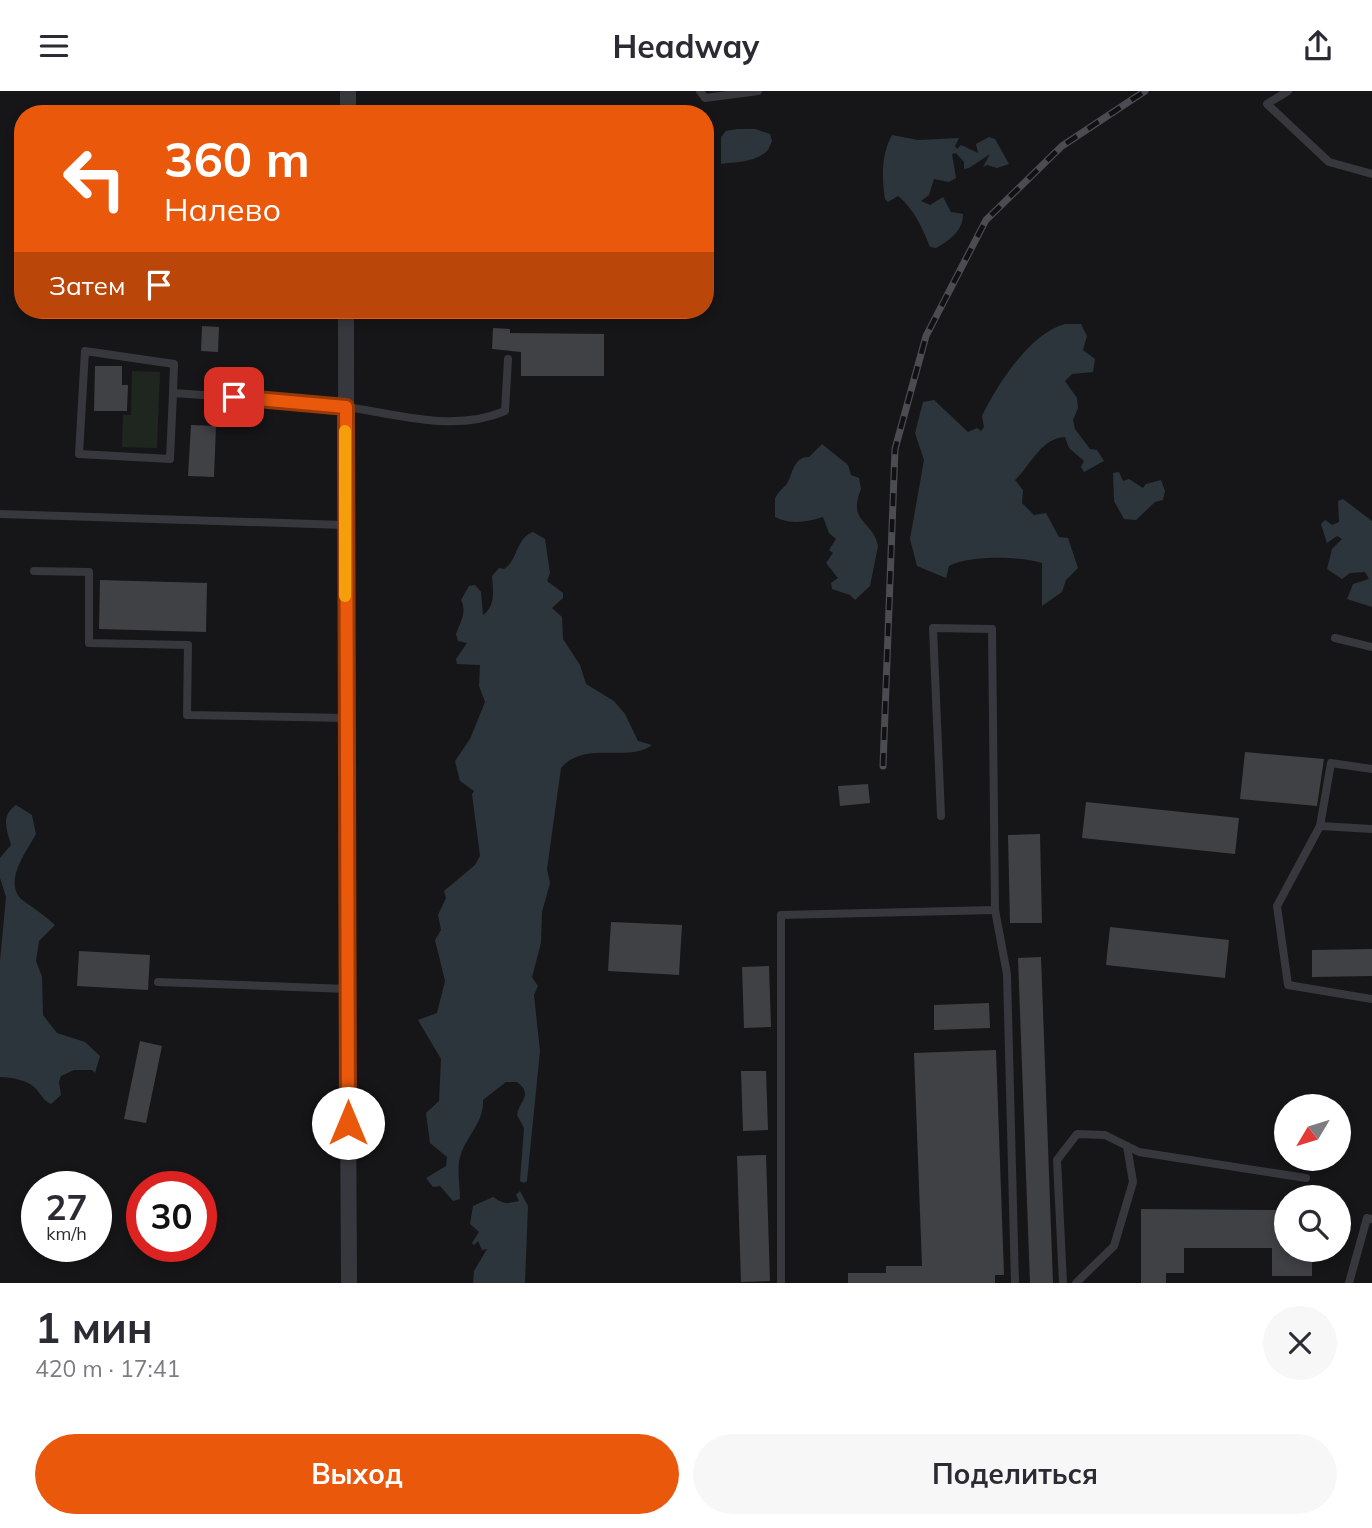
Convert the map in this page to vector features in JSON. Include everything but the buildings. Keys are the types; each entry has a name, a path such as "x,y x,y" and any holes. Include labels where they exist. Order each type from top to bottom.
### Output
{"street":[{"path":"346,319 344,525 348,718 349,1283"}],"lane":[{"path":"700,91 705,98 758,91"},
{"path":"1288,91 1267,104 1329,162 1372,174"},
{"path":"85,351 174,364 173,393 170,459 79,454 85,351"},
{"path":"173,393 346,407 420,421 483,420 505,411 508,359"},
{"path":"0,514 344,525"},
{"path":"34,571 89,572 89,643 188,645 187,715 348,718"},
{"path":"941,816 933,628 992,629 995,910 1007,974 1015,1283"},
{"path":"1335,638 1372,647"},
{"path":"1372,769 1331,763 1320,826 1277,906 1288,985 1372,999"},
{"path":"1320,826 1372,829"},
{"path":"781,1283 781,915 995,910"},
{"path":"159,982 348,989"},
{"path":"1063,1283 1057,1160 1077,1134 1105,1135 1139,1152 1306,1178"},
{"path":"1076,1283 1114,1245 1133,1182 1127,1146"},
{"path":"1349,1283 1367,1218 1372,1219"}],"shaded area":[{"path":"755,129 770,134 772,141 768,150 758,157 721,164 721,137 726,131"},
{"path":"892,135 918,140 959,138 955,146 957,149 961,145 978,153 976,144 989,137 995,139 1009,164 997,168 987,165 983,167 990,154 964,169 964,162 956,153 952,154 956,178 949,182 934,179 929,195 921,201 930,205 943,197 951,212 963,214 958,230 936,248 930,247 917,219 904,201 898,196 888,202 885,199 883,166"},
{"path":"1065,324 1081,324 1087,336 1083,350 1095,359 1093,372 1072,374 1065,381 1077,398 1078,408 1073,420 1075,429 1090,449 1097,450 1104,461 1084,472 1081,467 1084,461 1069,448 1065,437 1043,447 1015,480 1023,490 1022,503 1034,515 1046,513 1059,537 1068,538 1078,568 1066,580 1062,592 1042,606 1042,563 1008,558 981,558 949,566 946,578 917,566 910,539 924,460 915,433 923,402 934,400 968,432 977,428 981,431 984,427 982,416 1016,362 1039,338"},
{"path":"132,371 160,372 157,448 122,447 123,415 131,415"},
{"path":"822,444 848,465 851,475 859,478 861,489 857,509 878,546 870,586 855,600 850,595 832,589 831,583 838,578 826,563 833,553 829,550 836,539 829,533 823,517 799,522 775,517 775,499 786,485 796,463 809,457"},
{"path":"1119,472 1123,481 1129,479 1143,488 1146,484 1161,480 1165,491 1163,500 1155,502 1136,520 1124,519 1114,501 1113,473"},
{"path":"1343,499 1372,521 1372,607 1347,599 1353,584 1369,579 1365,572 1350,573 1342,579 1327,569 1332,549 1342,539 1337,536 1327,543 1321,524 1325,520 1332,525 1339,522 1338,501"},
{"path":"533,532 545,539 550,573 547,581 563,593 563,598 552,608 562,617 563,639 580,665 586,684 614,701 625,714 638,741 652,745 631,752 582,755 561,768 547,869 550,883 542,912 541,943 532,977 538,986 534,995 540,1051 527,1181 520,1181 524,1128 517,1115 525,1094 517,1082 506,1082 483,1100 481,1115 460,1159 460,1199 453,1201 440,1186 433,1187 426,1178 446,1166 447,1157 430,1143 426,1113 439,1101 441,1059 418,1020 437,1013 445,981 435,940 441,930 438,915 446,898 444,891 475,865 480,856 472,794 474,791 460,781 455,761 470,739 485,702 479,686 480,665 457,664 456,659 467,643 458,641 456,634 463,613 461,600 469,586 475,585 481,592 483,615 492,602 492,576 499,568 504,569 509,565 523,539"},
{"path":"16,805 32,815 36,834 18,868 15,887 25,902 55,925 39,941 36,961 42,977 43,1015 57,1033 85,1042 100,1056 95,1073 92,1070 74,1070 61,1076 61,1095 51,1104 27,1082 0,1077 0,961 6,897 0,878 0,858 11,845 6,819"},
{"path":"520,1191 528,1206 525,1283 473,1283 474,1271 487,1249 482,1250 478,1241 474,1245 472,1243 479,1232 470,1224 473,1206 493,1197 506,1203 519,1201 516,1195"}],"railway":[{"path":"883,766 895,449 926,336 986,220 1062,146 1145,91"}],"slow traffic":[{"path":"345,431 345,596"}],"route":[{"path":"234,397 346,407 344,525 348,718 348,1123"}]}
